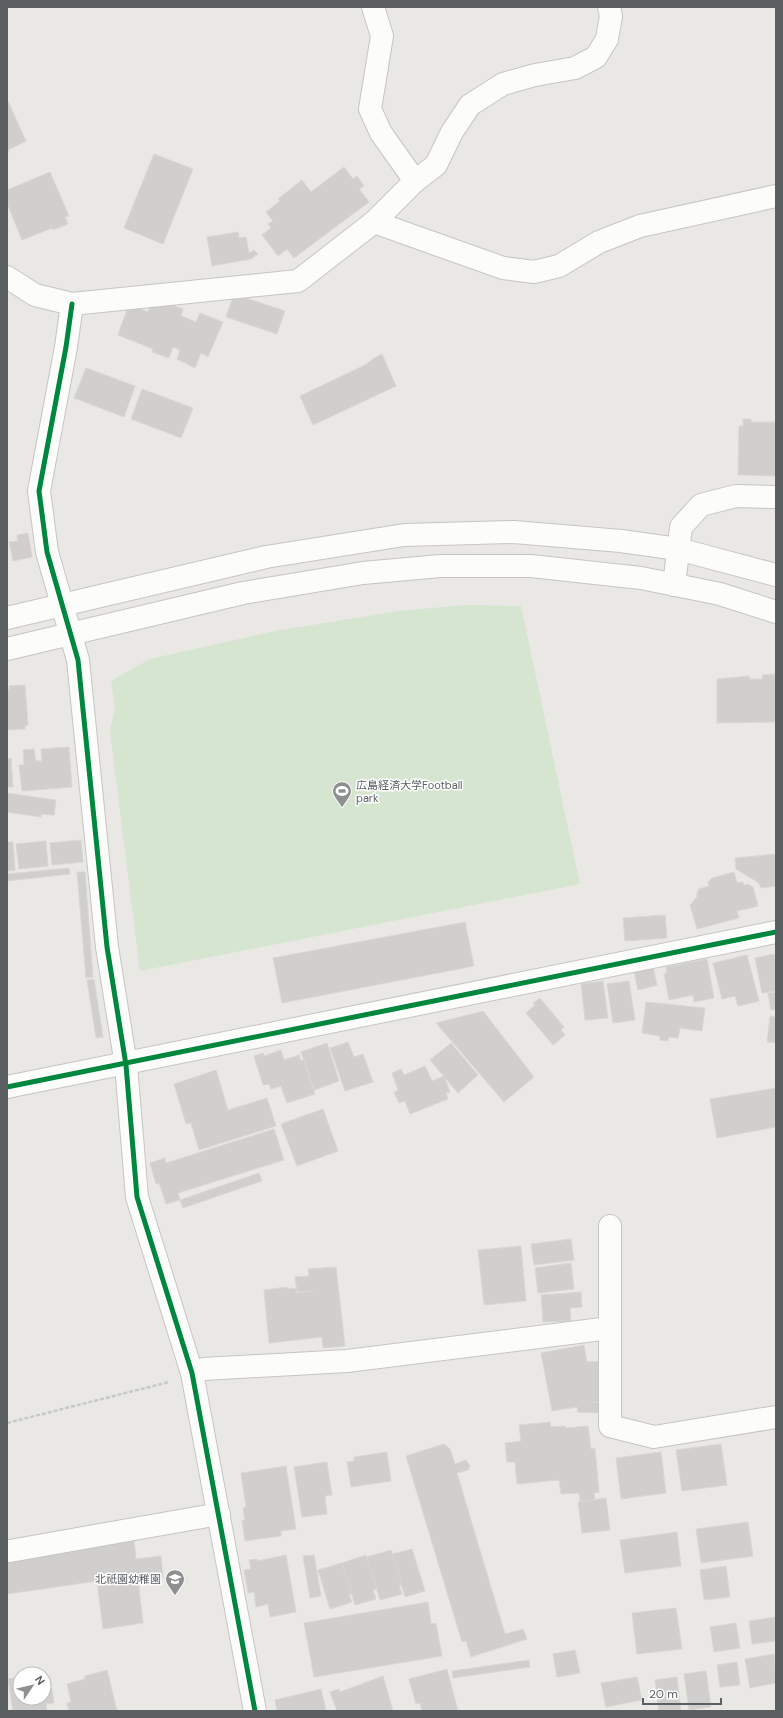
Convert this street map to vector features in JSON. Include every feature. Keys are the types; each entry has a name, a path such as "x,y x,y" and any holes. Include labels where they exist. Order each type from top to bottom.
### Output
{"street":[{"path":"373,7 382,36 370,109 381,133 416,181"},
{"path":"7,277 35,295 72,304 298,281 374,222 416,181 436,164 452,132 470,105 503,84 536,75 575,68 596,57 607,39 611,16 610,7"},
{"path":"374,222 503,268 534,272 559,266 599,242 640,226 776,196"},
{"path":"72,304 66,348 39,491 47,552 78,660 107,947 126,1064 137,1197 193,1375 255,1711"},
{"path":"674,585 681,527 701,505 736,496 776,497"},
{"path":"7,618 266,557 404,535 514,532 621,541 678,549 776,576"},
{"path":"7,649 243,593 363,573 440,566 531,566 641,578 720,594 776,612"},
{"path":"7,1087 776,932"},
{"path":"610,1226 610,1426 654,1437 776,1417"},
{"path":"193,1375 204,1369 347,1361 610,1328"},
{"path":"10,1551 218,1514"}],"path":[{"path":"7,1423 193,1375"}],"green space":[{"name":"広島経済大学Football park","path":"465,605 521,606 580,884 140,971 110,731 115,707 111,681 150,659 275,631 399,611"}],"building":[{"path":"7,99 26,141 8,150 9,152 7,153"},
{"path":"154,154 193,169 163,244 124,228"},
{"path":"344,167 353,179 357,176 364,186 359,189 369,202 294,258 287,249 278,256 262,235 271,228 268,224 273,221 266,212 280,201 278,199 302,180 311,192"},
{"path":"50,172 69,216 65,217 68,224 53,230 52,228 22,240 7,203 7,190"},
{"path":"238,232 239,238 246,237 249,253 254,250 258,254 251,259 212,266 207,237"},
{"path":"234,294 285,311 277,334 226,317"},
{"path":"152,303 164,307 166,303 183,309 181,316 196,322 200,313 223,322 208,357 201,353 195,368 177,359 180,350 173,347 169,358 152,352 153,349 118,335 129,304 148,312"},
{"path":"382,354 396,386 313,425 300,396 367,364"},
{"path":"86,368 135,386 124,417 74,398"},
{"path":"142,389 193,408 181,438 131,419"},
{"path":"743,419 751,419 751,422 776,422 776,476 738,475 739,426 743,426"},
{"path":"28,533 32,557 13,561 9,542 18,541 17,535"},
{"path":"775,674 776,722 717,723 717,679 749,676 749,679 763,679 762,675"},
{"path":"25,685 28,725 25,726 25,729 7,730 7,690 9,690 9,686"},
{"path":"69,747 72,787 22,791 19,765 24,765 23,750 34,749 36,761 42,761 41,749"},
{"path":"11,758 13,787 7,787 7,759"},
{"path":"7,793 56,800 54,815 41,814 41,817 7,812"},
{"path":"81,840 83,862 52,865 50,843"},
{"path":"46,841 48,866 19,869 16,844"},
{"path":"7,842 13,842 15,870 7,871"},
{"path":"776,854 776,886 761,888 759,883 736,869 735,858"},
{"path":"69,868 70,874 7,881 7,874"},
{"path":"77,872 85,872 93,977 86,978"},
{"path":"734,872 737,883 743,882 744,885 748,884 753,887 758,906 737,911 739,918 697,929 690,905 697,897 699,889 709,886 708,882 712,878"},
{"path":"665,915 667,938 625,941 623,918"},
{"path":"465,922 474,966 282,1003 273,958"},
{"path":"774,954 776,965 776,991 762,993 755,958"},
{"path":"747,955 759,1001 738,1006 735,996 722,999 713,963"},
{"path":"707,959 714,998 694,1002 693,995 669,1000 664,973 667,973 666,967"},
{"path":"653,967 657,985 638,990 634,972"},
{"path":"94,979 103,1037 96,1038 87,980"},
{"path":"603,981 608,1018 585,1020 581,984"},
{"path":"629,981 635,1020 613,1023 607,984"},
{"path":"776,992 776,1009 771,1010 768,993"},
{"path":"540,998 564,1027 561,1030 565,1035 553,1045 526,1013 535,1005 533,1003"},
{"path":"646,1002 705,1008 702,1031 680,1028 678,1038 669,1037 668,1041 660,1040 660,1036 642,1033"},
{"path":"483,1011 534,1077 504,1102 436,1023"},
{"path":"770,1016 776,1017 776,1043 767,1042"},
{"path":"348,1042 354,1057 363,1054 373,1082 345,1091 330,1048"},
{"path":"327,1043 339,1081 314,1090 301,1052"},
{"path":"451,1043 478,1075 458,1093 430,1060"},
{"path":"281,1050 284,1060 299,1055 301,1061 304,1060 315,1094 287,1103 281,1086 271,1089 269,1084 263,1085 254,1056 263,1053 264,1056"},
{"path":"425,1066 432,1081 444,1076 450,1092 446,1093 448,1099 410,1114 405,1101 399,1103 394,1092 398,1090 392,1073 401,1069 404,1075"},
{"path":"216,1070 228,1110 267,1098 276,1126 199,1150 191,1123 186,1124 174,1084"},
{"path":"776,1088 776,1127 717,1138 710,1099"},
{"path":"323,1109 338,1151 297,1166 281,1124"},
{"path":"274,1129 284,1160 178,1193 180,1200 166,1204 159,1183 156,1184 150,1163 165,1158 166,1163"},
{"path":"259,1173 262,1181 183,1208 180,1200"},
{"path":"571,1239 574,1260 534,1265 531,1244"},
{"path":"521,1246 526,1301 484,1305 478,1250"},
{"path":"571,1263 574,1289 538,1293 535,1268"},
{"path":"336,1267 345,1346 323,1348 322,1337 269,1343 264,1290 287,1287 287,1289 296,1288 296,1293 314,1291 297,1292 295,1277 309,1276 308,1269"},
{"path":"581,1292 582,1307 570,1308 571,1321 543,1322 541,1295"},
{"path":"584,1345 587,1362 601,1361 599,1401 590,1402 600,1402 599,1413 578,1412 577,1407 552,1411 541,1353"},
{"path":"550,1422 551,1427 565,1426 566,1428 588,1426 591,1449 595,1448 599,1492 594,1493 595,1500 580,1501 579,1493 561,1494 559,1480 517,1484 515,1462 507,1462 505,1443 521,1441 519,1425"},
{"path":"444,1444 450,1449 455,1464 466,1460 470,1466 468,1470 457,1473 505,1634 523,1629 527,1639 471,1657 466,1641 462,1642 406,1456"},
{"path":"721,1444 727,1485 682,1491 676,1450"},
{"path":"387,1452 391,1481 351,1487 347,1462 354,1461 354,1457"},
{"path":"661,1452 666,1493 621,1499 616,1458"},
{"path":"327,1462 332,1495 325,1496 327,1514 302,1517 294,1467"},
{"path":"286,1466 296,1529 281,1531 281,1536 245,1541 242,1520 245,1520 243,1508 246,1507 241,1473"},
{"path":"606,1498 610,1530 582,1533 578,1502"},
{"path":"748,1522 753,1556 701,1563 696,1529"},
{"path":"677,1532 681,1566 625,1573 620,1540"},
{"path":"134,1539 136,1559 161,1556 163,1577 138,1580 143,1623 103,1629 97,1581 7,1594 7,1557"},
{"path":"412,1549 425,1591 405,1597 392,1554"},
{"path":"391,1550 402,1585 399,1586 402,1594 380,1600 367,1557"},
{"path":"286,1555 296,1612 270,1617 268,1604 256,1607 254,1592 248,1593 244,1570 251,1569 249,1560 257,1559 257,1561"},
{"path":"314,1555 321,1596 310,1598 303,1556"},
{"path":"366,1555 377,1589 373,1590 376,1599 355,1605 342,1563"},
{"path":"342,1563 352,1594 349,1595 352,1602 330,1609 318,1570"},
{"path":"726,1566 730,1597 704,1600 700,1570"},
{"path":"428,1602 431,1624 436,1623 442,1656 314,1677 304,1623"},
{"path":"676,1608 682,1649 637,1654 632,1613"},
{"path":"776,1617 776,1641 752,1644 749,1621"},
{"path":"736,1623 740,1648 714,1652 710,1627"},
{"path":"575,1650 580,1673 557,1677 553,1654"},
{"path":"774,1654 776,1683 750,1688 745,1659"},
{"path":"529,1660 530,1667 453,1678 452,1671"},
{"path":"737,1662 740,1685 720,1687 717,1665"},
{"path":"447,1669 458,1711 422,1711 420,1703 416,1704 409,1679"},
{"path":"107,1670 117,1711 69,1711 67,1703 71,1702 67,1684 85,1679 85,1676"},
{"path":"706,1671 711,1707 689,1710 684,1674"},
{"path":"383,1676 393,1711 337,1711 330,1692 339,1689 340,1692"},
{"path":"637,1677 642,1700 606,1707 601,1683"},
{"path":"677,1677 681,1711 659,1711 655,1680"},
{"path":"12,1678 12,1705 8,1679"},
{"path":"321,1689 326,1711 277,1711 275,1700"},
{"path":"52,1690 54,1703 52,1703"},
{"path":"12,1706 46,1706 47,1711 13,1711"}],"cycle path":[{"path":"72,304 66,347 39,491 47,552 78,660 107,947 126,1065 137,1197 192,1373 255,1711"},
{"path":"7,1087 776,932"}],"place":[{"name":"広島経済大学Football park","path":"342,808"},
{"name":"北祇園幼稚園","path":"175,1596"}]}
